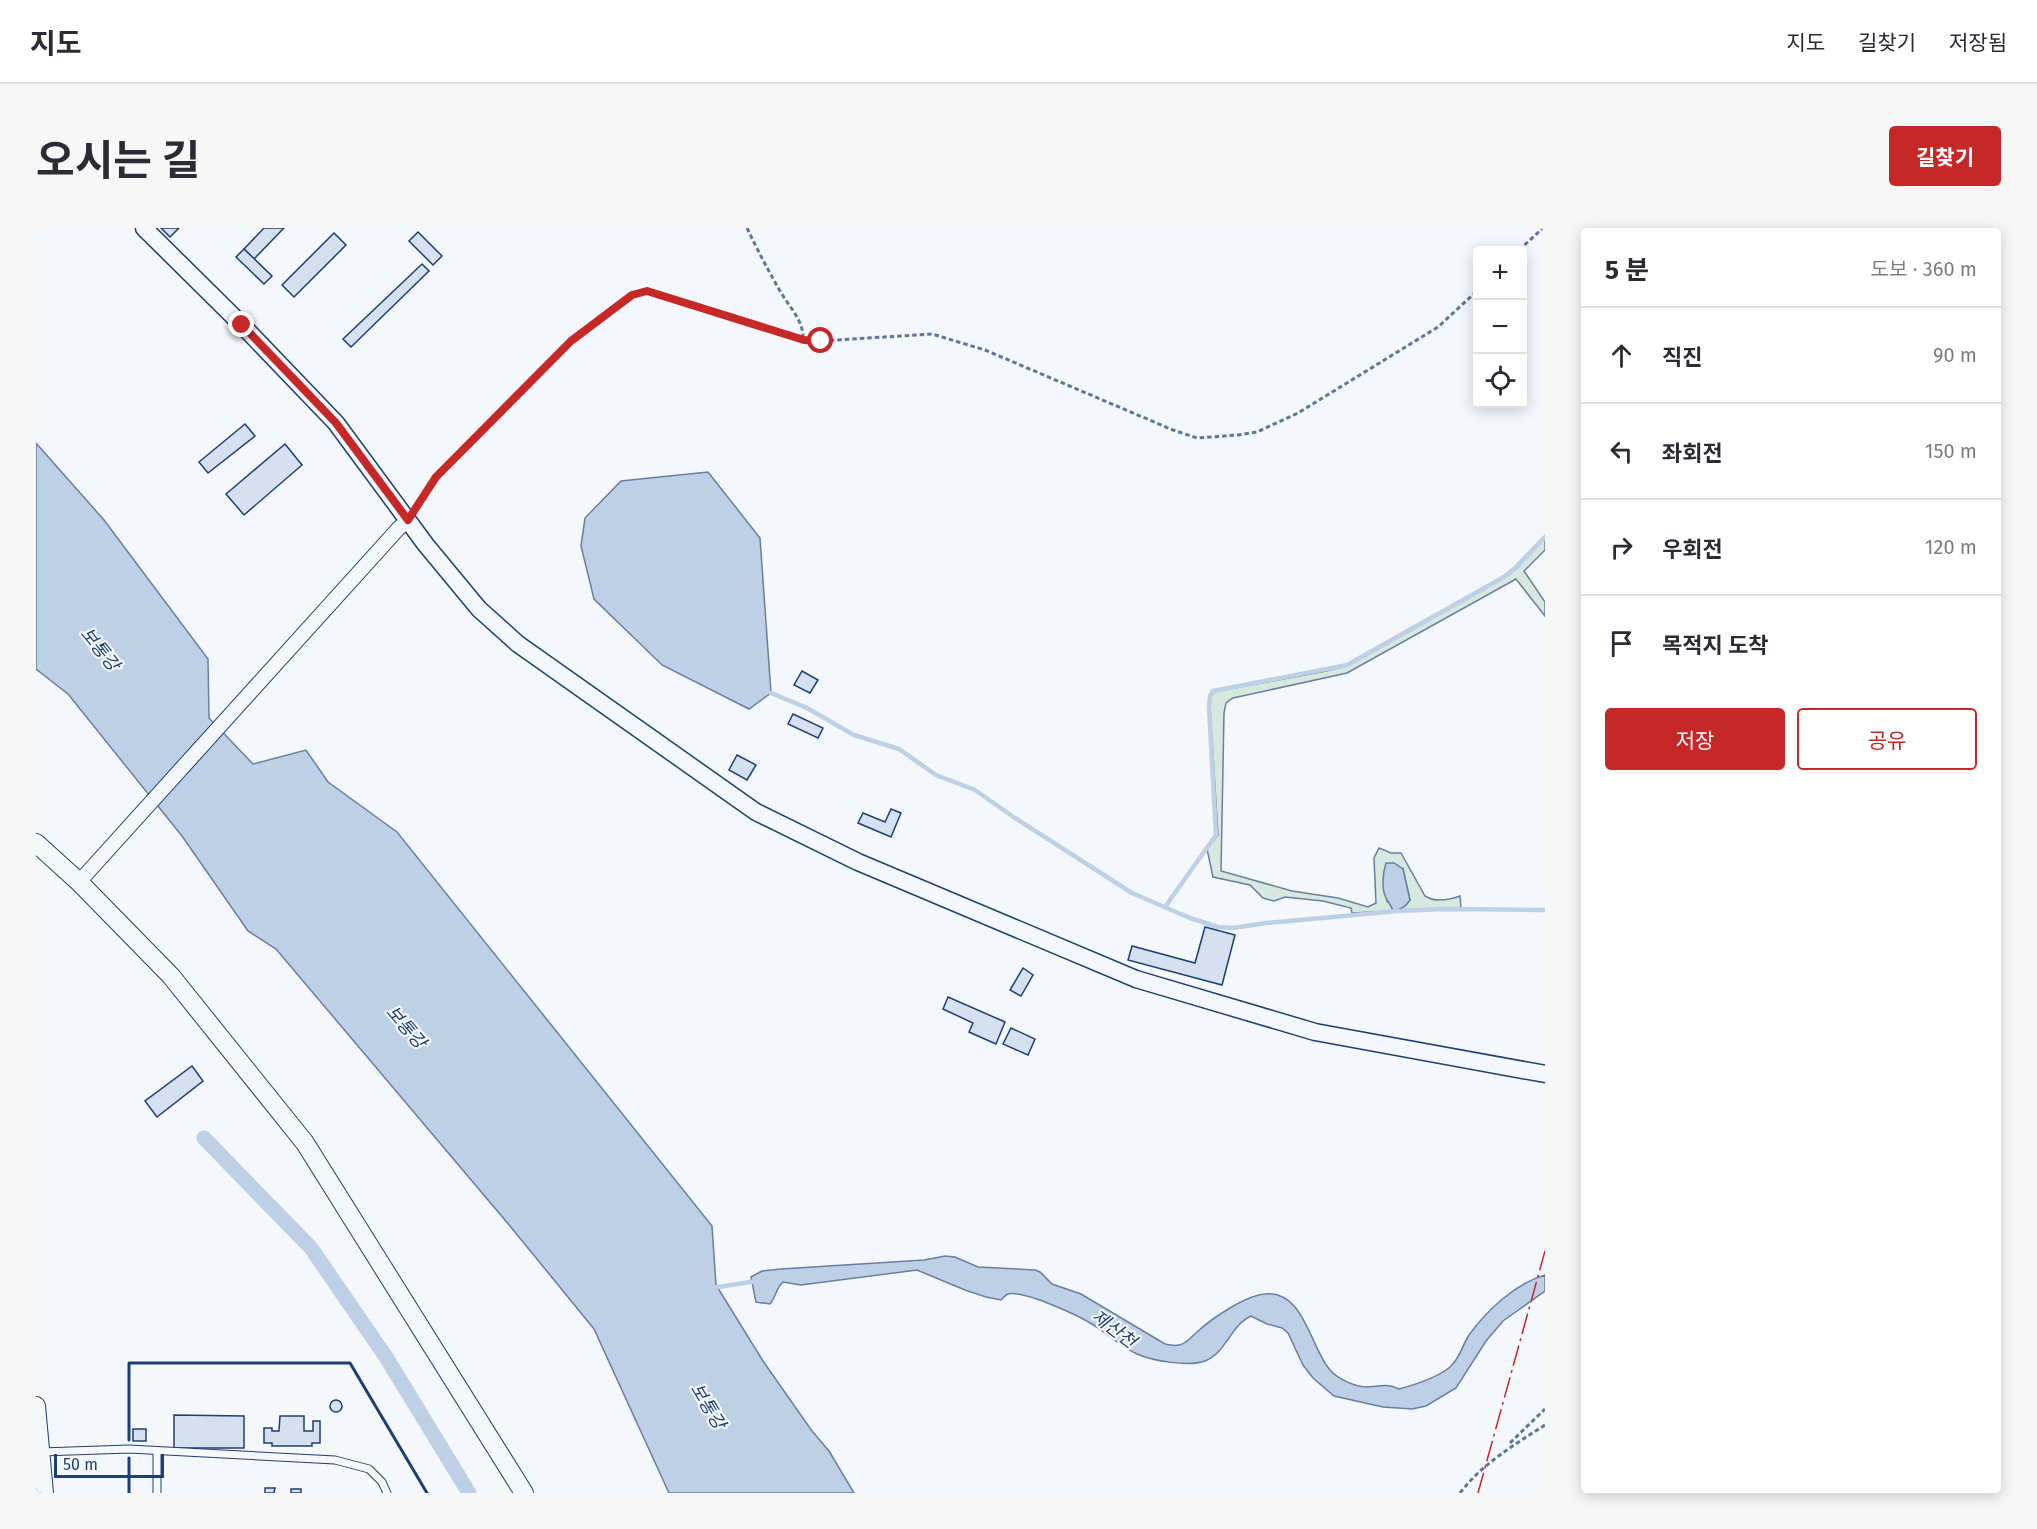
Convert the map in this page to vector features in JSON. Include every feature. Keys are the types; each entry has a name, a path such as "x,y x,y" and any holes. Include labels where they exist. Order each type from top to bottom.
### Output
{"main road":[{"path":"36,843 79,882 171,976 305,1143 524,1493"},
{"path":"36,1406 44,1493"}],"street":[{"path":"144,228 336,423 403,524 479,609 518,644 756,812 858,862 1136,979 1315,1032 1545,1074"},
{"path":"79,882 403,524"}],"lane":[{"path":"41,1452 129,1449 335,1460 369,1469 382,1482 387,1493"},
{"path":"157,1451 157,1493"}],"path":[{"path":"747,228 781,294 799,320 804,331 804,340"},
{"path":"1523,246 1542,228"},
{"path":"403,524 436,477 571,341 632,295 647,291 804,340 932,334 985,350 1173,430 1197,438 1218,438 1257,432 1298,413 1438,327 1473,295"},
{"path":"1460,1493 1478,1472 1503,1451 1545,1408"},
{"path":"1503,1451 1545,1425"}],"shaded area":[{"path":"1545,538 1545,550 1524,571 1545,602 1545,616 1516,579 1347,673 1233,698 1226,703 1221,871 1292,891 1338,898 1368,907 1376,903 1374,858 1379,848 1391,853 1401,853 1425,896 1447,900 1460,896 1461,908 1398,910 1410,900 1403,869 1387,901 1392,905 1393,911 1352,913 1351,908 1323,901 1285,897 1274,901 1263,898 1250,885 1213,877 1207,849 1218,835 1210,707 1213,692 1347,666 1504,578 1515,570"}],"water":[{"name":"보통강","path":"36,443 104,520 208,659 209,718 253,764 306,750 328,782 397,832 712,1226 716,1285 763,1361 812,1431 829,1451 854,1493 669,1493 594,1329 276,949 248,931 182,836 68,694 36,669"},
{"path":"708,472 760,538 771,693 749,709 662,665 594,599 581,546 585,518 621,481"},
{"path":"1386,863 1394,863 1403,869 1410,900 1403,907 1393,911 1383,890"},
{"path":"945,1256 955,1257 978,1267 1035,1270 1052,1284 1081,1294 1165,1344 1172,1345 1189,1340 1203,1327 1239,1303 1257,1295 1278,1295 1289,1301 1297,1310 1323,1360 1333,1373 1357,1386 1387,1385 1399,1389 1433,1377 1450,1367 1476,1326 1493,1307 1513,1291 1545,1275 1545,1291 1503,1321 1486,1341 1456,1388 1426,1406 1412,1409 1383,1407 1334,1396 1313,1378 1303,1365 1288,1333 1282,1328 1251,1316 1238,1326 1224,1346 1212,1357 1198,1363 1181,1363 1161,1361 1137,1354 1088,1322 1039,1300 1016,1294 1008,1294 1001,1300 986,1297 917,1270 801,1285 783,1282 770,1304 756,1302 751,1277 762,1271 924,1260"}],"building":[{"path":"161,228 179,228 170,237"},
{"path":"264,228 284,228 254,259 244,249"},
{"path":"418,232 442,256 433,265 409,241"},
{"path":"334,233 346,245 294,297 282,285"},
{"path":"244,249 272,276 264,284 236,257"},
{"path":"422,264 429,271 351,347 343,339"},
{"path":"245,424 255,436 208,473 199,462"},
{"path":"285,444 302,465 244,515 226,494"},
{"path":"802,671 818,680 810,693 794,685"},
{"path":"793,714 823,728 818,738 788,724"},
{"path":"737,755 756,765 747,780 729,770"},
{"path":"891,809 901,813 891,837 858,823 863,813 885,822"},
{"path":"1205,927 1235,935 1222,985 1128,960 1132,946 1195,963"},
{"path":"1023,968 1033,975 1021,996 1010,990"},
{"path":"948,997 1005,1022 996,1044 969,1032 973,1023 943,1009"},
{"path":"1011,1028 1035,1039 1028,1055 1003,1044"},
{"path":"192,1066 203,1081 157,1117 145,1101"},
{"path":"338,1400 342,1406 338,1412 334,1412 330,1404"},
{"path":"174,1415 244,1416 244,1448 174,1448"},
{"path":"280,1416 304,1416 304,1431 313,1431 313,1421 320,1421 320,1443 312,1443 312,1446 272,1446 272,1443 264,1443 264,1428 279,1431"},
{"path":"133,1429 146,1429 146,1441 133,1441"},
{"path":"265,1488 275,1488 274,1493 265,1493"},
{"path":"291,1489 301,1489 301,1493 291,1493"}],"waterway":[{"path":"1165,907 1216,835 1209,707 1213,691 1347,665 1504,577 1545,537"},
{"path":"771,693 807,708 854,735 899,749 936,775 975,790 1132,893 1190,918 1218,927 1233,928 1398,911 1545,910"},
{"path":"204,1138 311,1248 386,1357 469,1493"},
{"name":"제산천","path":"712,1288 757,1281"}],"wall":[{"path":"129,1440 129,1363 350,1363 427,1493"},
{"path":"129,1458 129,1493"}],"power":[{"path":"1478,1493 1545,1251"}],"route":[{"path":"242,325 336,423 408,520 436,477 514,396 571,341 632,295 647,291 804,340 821,341"}]}
